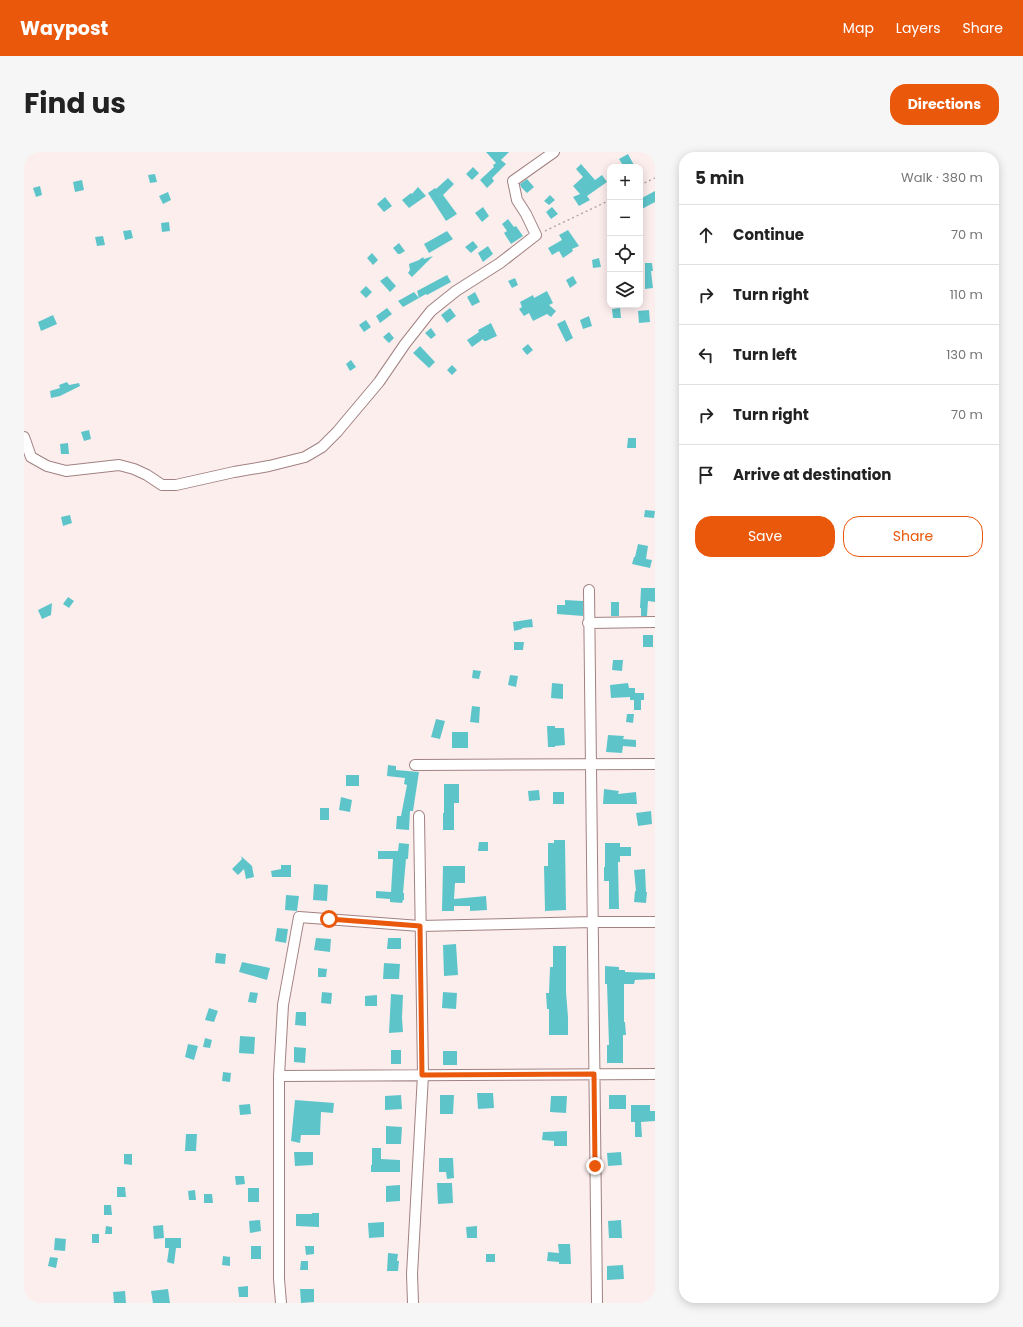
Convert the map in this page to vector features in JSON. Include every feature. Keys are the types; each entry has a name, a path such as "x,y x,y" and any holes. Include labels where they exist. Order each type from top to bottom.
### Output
{"street":[{"path":"24,437 31,456 47,466 66,471 119,465 141,472 162,485 176,485 305,457 322,447 336,432 379,382 405,344 431,311 456,292 500,263 536,235 526,214 517,200 513,181 554,152"},
{"path":"588,590 597,1303"},
{"path":"588,623 655,622"},
{"path":"415,765 655,764"},
{"path":"413,1303 412,1274 422,1075 419,816"},
{"path":"281,1303 279,1279 279,1076 283,1005 299,917 420,926 655,922"},
{"path":"279,1076 655,1074"}],"path":[{"path":"643,184 655,178"},
{"path":"536,235 607,201"}],"building":[{"path":"486,152 509,152 501,160 506,164 492,178 494,181 487,188 480,180 494,167 493,165 496,163"},
{"path":"628,154 633,164 622,164 619,159"},
{"path":"581,164 595,180 602,175 607,182 587,196 590,200 579,206 573,197 580,194 573,186 583,177 576,169"},
{"path":"473,167 479,173 472,180 466,174"},
{"path":"155,174 157,182 150,183 148,175"},
{"path":"448,178 454,184 443,195 457,214 446,221 428,193 435,188 436,189"},
{"path":"527,179 534,187 527,193 520,184"},
{"path":"82,180 84,190 75,192 73,182"},
{"path":"40,186 42,195 36,197 33,188"},
{"path":"418,187 426,196 409,208 402,200 411,193 412,194"},
{"path":"655,191 655,202 643,208 643,197"},
{"path":"168,192 171,200 163,204 159,196"},
{"path":"550,195 555,200 549,205 544,201"},
{"path":"385,197 392,206 384,212 377,204"},
{"path":"483,207 489,216 482,222 475,213"},
{"path":"552,207 558,214 551,219 546,212"},
{"path":"508,219 514,227 516,226 523,236 511,244 504,233 507,231 502,224"},
{"path":"169,222 170,231 162,232 161,223"},
{"path":"131,230 133,238 125,240 123,231"},
{"path":"568,230 579,246 572,249 573,251 563,258 559,251 552,255 548,248 562,240 559,235"},
{"path":"447,231 453,239 429,253 424,244"},
{"path":"103,236 105,245 97,246 95,237"},
{"path":"473,241 478,247 471,253 465,247"},
{"path":"399,243 405,251 398,254 393,248"},
{"path":"488,246 493,254 483,262 478,253"},
{"path":"372,253 378,260 373,265 367,258"},
{"path":"433,256 412,277 408,273 410,270 409,264 423,257 424,259"},
{"path":"599,258 601,267 593,268 592,260"},
{"path":"645,263 652,263 653,271 651,271 653,288 645,289"},
{"path":"447,275 451,282 419,298 417,291"},
{"path":"387,276 396,286 390,292 380,281"},
{"path":"573,276 577,283 570,288 566,280"},
{"path":"515,278 518,285 512,288 508,281"},
{"path":"366,286 372,292 366,298 360,292"},
{"path":"547,291 553,303 549,305 556,311 551,317 547,314 533,321 529,313 524,316 519,309 522,307 520,302 533,295 534,298"},
{"path":"414,292 419,298 403,307 398,301"},
{"path":"475,292 480,302 472,306 467,297"},
{"path":"387,308 392,314 380,323 376,316"},
{"path":"450,308 456,316 447,323 441,315"},
{"path":"620,308 621,318 613,318 612,309"},
{"path":"649,310 650,322 639,323 638,311"},
{"path":"53,315 57,324 41,331 38,322"},
{"path":"589,316 592,326 583,329 580,320"},
{"path":"366,320 371,327 364,332 359,325"},
{"path":"565,320 573,338 566,342 557,324"},
{"path":"491,323 497,336 486,341 483,339 472,347 467,340 479,332 478,330"},
{"path":"431,328 436,335 431,339 425,333"},
{"path":"389,332 394,338 389,343 383,337"},
{"path":"528,344 533,350 527,355 522,349"},
{"path":"420,346 435,362 429,368 413,353"},
{"path":"351,360 356,367 350,371 346,364"},
{"path":"452,365 457,370 452,375 447,370"},
{"path":"67,382 69,385 79,383 80,386 60,396 51,398 50,391 60,388 59,385"},
{"path":"89,430 91,439 84,441 81,432"},
{"path":"628,438 636,438 636,448 627,448"},
{"path":"68,443 69,454 61,454 60,444"},
{"path":"645,510 655,511 654,518 644,517"},
{"path":"70,515 72,523 63,526 61,517"},
{"path":"638,544 648,546 646,559 652,560 650,568 632,564"},
{"path":"641,588 655,588 655,602 648,601 647,616 641,616"},
{"path":"68,597 74,601 69,608 63,604"},
{"path":"565,600 583,601 583,616 557,614 557,605 565,605"},
{"path":"611,602 619,602 619,616 611,616"},
{"path":"52,603 51,615 42,619 38,610"},
{"path":"532,619 533,627 522,628 514,631 513,622"},
{"path":"643,635 653,635 653,647 643,647"},
{"path":"514,642 524,642 523,650 514,650"},
{"path":"613,660 623,660 622,671 612,670"},
{"path":"473,670 481,671 479,679 472,678"},
{"path":"510,675 518,676 516,687 508,685"},
{"path":"552,683 563,684 563,699 551,698"},
{"path":"628,683 629,688 635,688 635,693 644,693 644,700 641,700 641,710 634,710 634,700 630,700 630,697 611,698 610,685"},
{"path":"472,706 480,707 479,723 470,722"},
{"path":"627,714 634,714 633,723 626,722"},
{"path":"436,719 445,721 440,739 431,737"},
{"path":"547,726 564,728 565,745 548,747"},
{"path":"452,732 468,732 468,748 452,748"},
{"path":"608,735 624,736 623,739 636,740 636,747 623,746 622,753 606,752"},
{"path":"388,765 396,766 396,770 419,772 413,811 410,811 409,830 396,829 397,816 401,816 407,785 404,784 405,778 387,776"},
{"path":"346,775 359,775 359,786 346,786"},
{"path":"444,784 459,784 459,803 454,803 454,830 443,830"},
{"path":"604,789 619,791 618,794 636,792 637,804 603,804"},
{"path":"539,790 540,800 529,801 528,791"},
{"path":"553,792 564,792 564,804 553,804"},
{"path":"341,797 352,800 350,812 339,810"},
{"path":"320,808 329,808 329,820 320,820"},
{"path":"651,811 652,824 638,826 636,813"},
{"path":"554,840 565,840 566,910 545,911 544,866 548,866 548,843 554,843"},
{"path":"479,842 488,842 488,851 478,851"},
{"path":"399,843 409,844 408,859 406,859 403,893 404,900 402,903 390,902 390,899 376,898 376,891 391,892 393,859 378,859 378,851 398,851"},
{"path":"605,843 620,843 620,847 631,847 631,856 620,856 620,862 618,862 619,909 609,909 609,881 604,881"},
{"path":"241,856 252,866 254,877 246,879 244,869 238,875 232,869 242,859"},
{"path":"281,865 291,865 291,877 272,877 271,871 281,869"},
{"path":"443,866 465,866 465,883 455,883 454,899 486,896 487,910 470,911 470,906 454,906 454,911 442,911"},
{"path":"645,869 647,892 646,903 634,902 636,891 634,870"},
{"path":"314,884 328,885 327,901 313,900"},
{"path":"286,895 299,896 297,911 285,910"},
{"path":"277,928 288,929 286,943 275,941"},
{"path":"316,938 331,939 330,952 314,950"},
{"path":"388,938 401,938 401,949 387,949"},
{"path":"456,944 458,975 444,976 443,945"},
{"path":"553,946 566,946 568,1035 549,1035 549,1009 547,1009 546,993 549,993 550,967 553,967"},
{"path":"216,953 226,954 225,964 215,963"},
{"path":"242,962 270,968 267,980 239,972"},
{"path":"384,963 400,964 399,979 383,979"},
{"path":"605,966 619,967 619,970 625,970 625,972 655,973 655,979 635,980 634,984 624,984 624,1022 626,1035 623,1035 623,1063 607,1063 607,1045 609,1045"},
{"path":"318,968 327,969 326,977 318,977"},
{"path":"250,992 258,993 256,1003 248,1002"},
{"path":"322,992 332,993 331,1004 321,1003"},
{"path":"443,992 457,993 456,1009 442,1008"},
{"path":"391,994 403,995 403,1032 389,1033"},
{"path":"377,995 377,1006 365,1006 365,996"},
{"path":"209,1008 218,1011 214,1022 205,1020"},
{"path":"296,1012 306,1012 306,1026 295,1025"},
{"path":"240,1036 255,1037 254,1054 239,1053"},
{"path":"205,1038 212,1040 210,1048 203,1047"},
{"path":"188,1044 198,1046 194,1060 185,1057"},
{"path":"294,1047 306,1048 305,1063 294,1062"},
{"path":"391,1050 401,1050 401,1064 391,1064"},
{"path":"443,1051 457,1051 457,1065 443,1065"},
{"path":"223,1072 231,1073 230,1082 222,1081"},
{"path":"477,1093 493,1093 494,1108 478,1109"},
{"path":"401,1095 402,1109 385,1110 385,1096"},
{"path":"440,1095 454,1095 453,1114 440,1114"},
{"path":"609,1095 626,1095 626,1109 609,1109"},
{"path":"551,1096 567,1096 566,1113 550,1112"},
{"path":"295,1100 334,1103 333,1113 321,1112 320,1135 301,1135 300,1143 291,1141"},
{"path":"250,1104 251,1114 240,1115 239,1105"},
{"path":"631,1105 650,1105 650,1111 655,1111 655,1121 641,1122 642,1137 635,1137 635,1122 631,1122"},
{"path":"386,1126 402,1127 401,1144 386,1144"},
{"path":"567,1131 567,1146 554,1146 554,1141 542,1140 543,1132"},
{"path":"186,1134 197,1134 196,1151 185,1151"},
{"path":"372,1148 381,1148 381,1159 400,1160 400,1172 371,1172"},
{"path":"294,1152 313,1152 313,1165 295,1166"},
{"path":"621,1152 622,1165 608,1166 607,1153"},
{"path":"124,1154 132,1154 132,1165 124,1164"},
{"path":"439,1158 453,1158 454,1178 447,1179 446,1172 439,1172"},
{"path":"235,1176 244,1176 245,1184 236,1185"},
{"path":"437,1183 452,1183 453,1203 438,1204"},
{"path":"400,1185 400,1201 386,1202 386,1186"},
{"path":"117,1187 125,1187 126,1197 117,1197"},
{"path":"248,1188 259,1188 259,1202 248,1202"},
{"path":"195,1190 196,1200 189,1200 188,1191"},
{"path":"204,1194 212,1194 213,1203 204,1203"},
{"path":"104,1205 111,1205 112,1215 104,1215"},
{"path":"319,1213 319,1227 296,1226 296,1214"},
{"path":"260,1220 261,1231 250,1233 249,1221"},
{"path":"621,1220 622,1238 609,1238 608,1221"},
{"path":"384,1222 384,1237 369,1238 368,1223"},
{"path":"163,1225 164,1238 154,1239 153,1226"},
{"path":"106,1226 112,1227 112,1234 105,1234"},
{"path":"477,1226 477,1238 467,1238 466,1227"},
{"path":"92,1234 99,1234 99,1243 92,1243"},
{"path":"55,1238 66,1239 65,1251 54,1250"},
{"path":"165,1238 181,1238 181,1248 176,1248 174,1264 167,1262 169,1248 165,1248"},
{"path":"558,1244 570,1244 571,1264 559,1264 559,1262 547,1261 548,1252 559,1253"},
{"path":"251,1246 261,1246 261,1259 251,1259"},
{"path":"305,1246 314,1246 314,1254 306,1255"},
{"path":"388,1253 398,1254 398,1271 387,1271"},
{"path":"486,1254 495,1254 495,1262 486,1262"},
{"path":"223,1256 230,1257 230,1266 222,1265"},
{"path":"50,1257 58,1258 56,1268 48,1266"},
{"path":"301,1261 308,1261 308,1270 300,1270"},
{"path":"623,1265 624,1279 607,1280 607,1266"},
{"path":"248,1286 248,1297 239,1297 238,1287"},
{"path":"168,1289 170,1303 153,1303 151,1291"},
{"path":"300,1289 314,1289 314,1302 301,1303"},
{"path":"125,1291 126,1303 114,1303 113,1292"}],"route":[{"path":"329,919 420,926 422,1075 594,1074 595,1166"}]}
